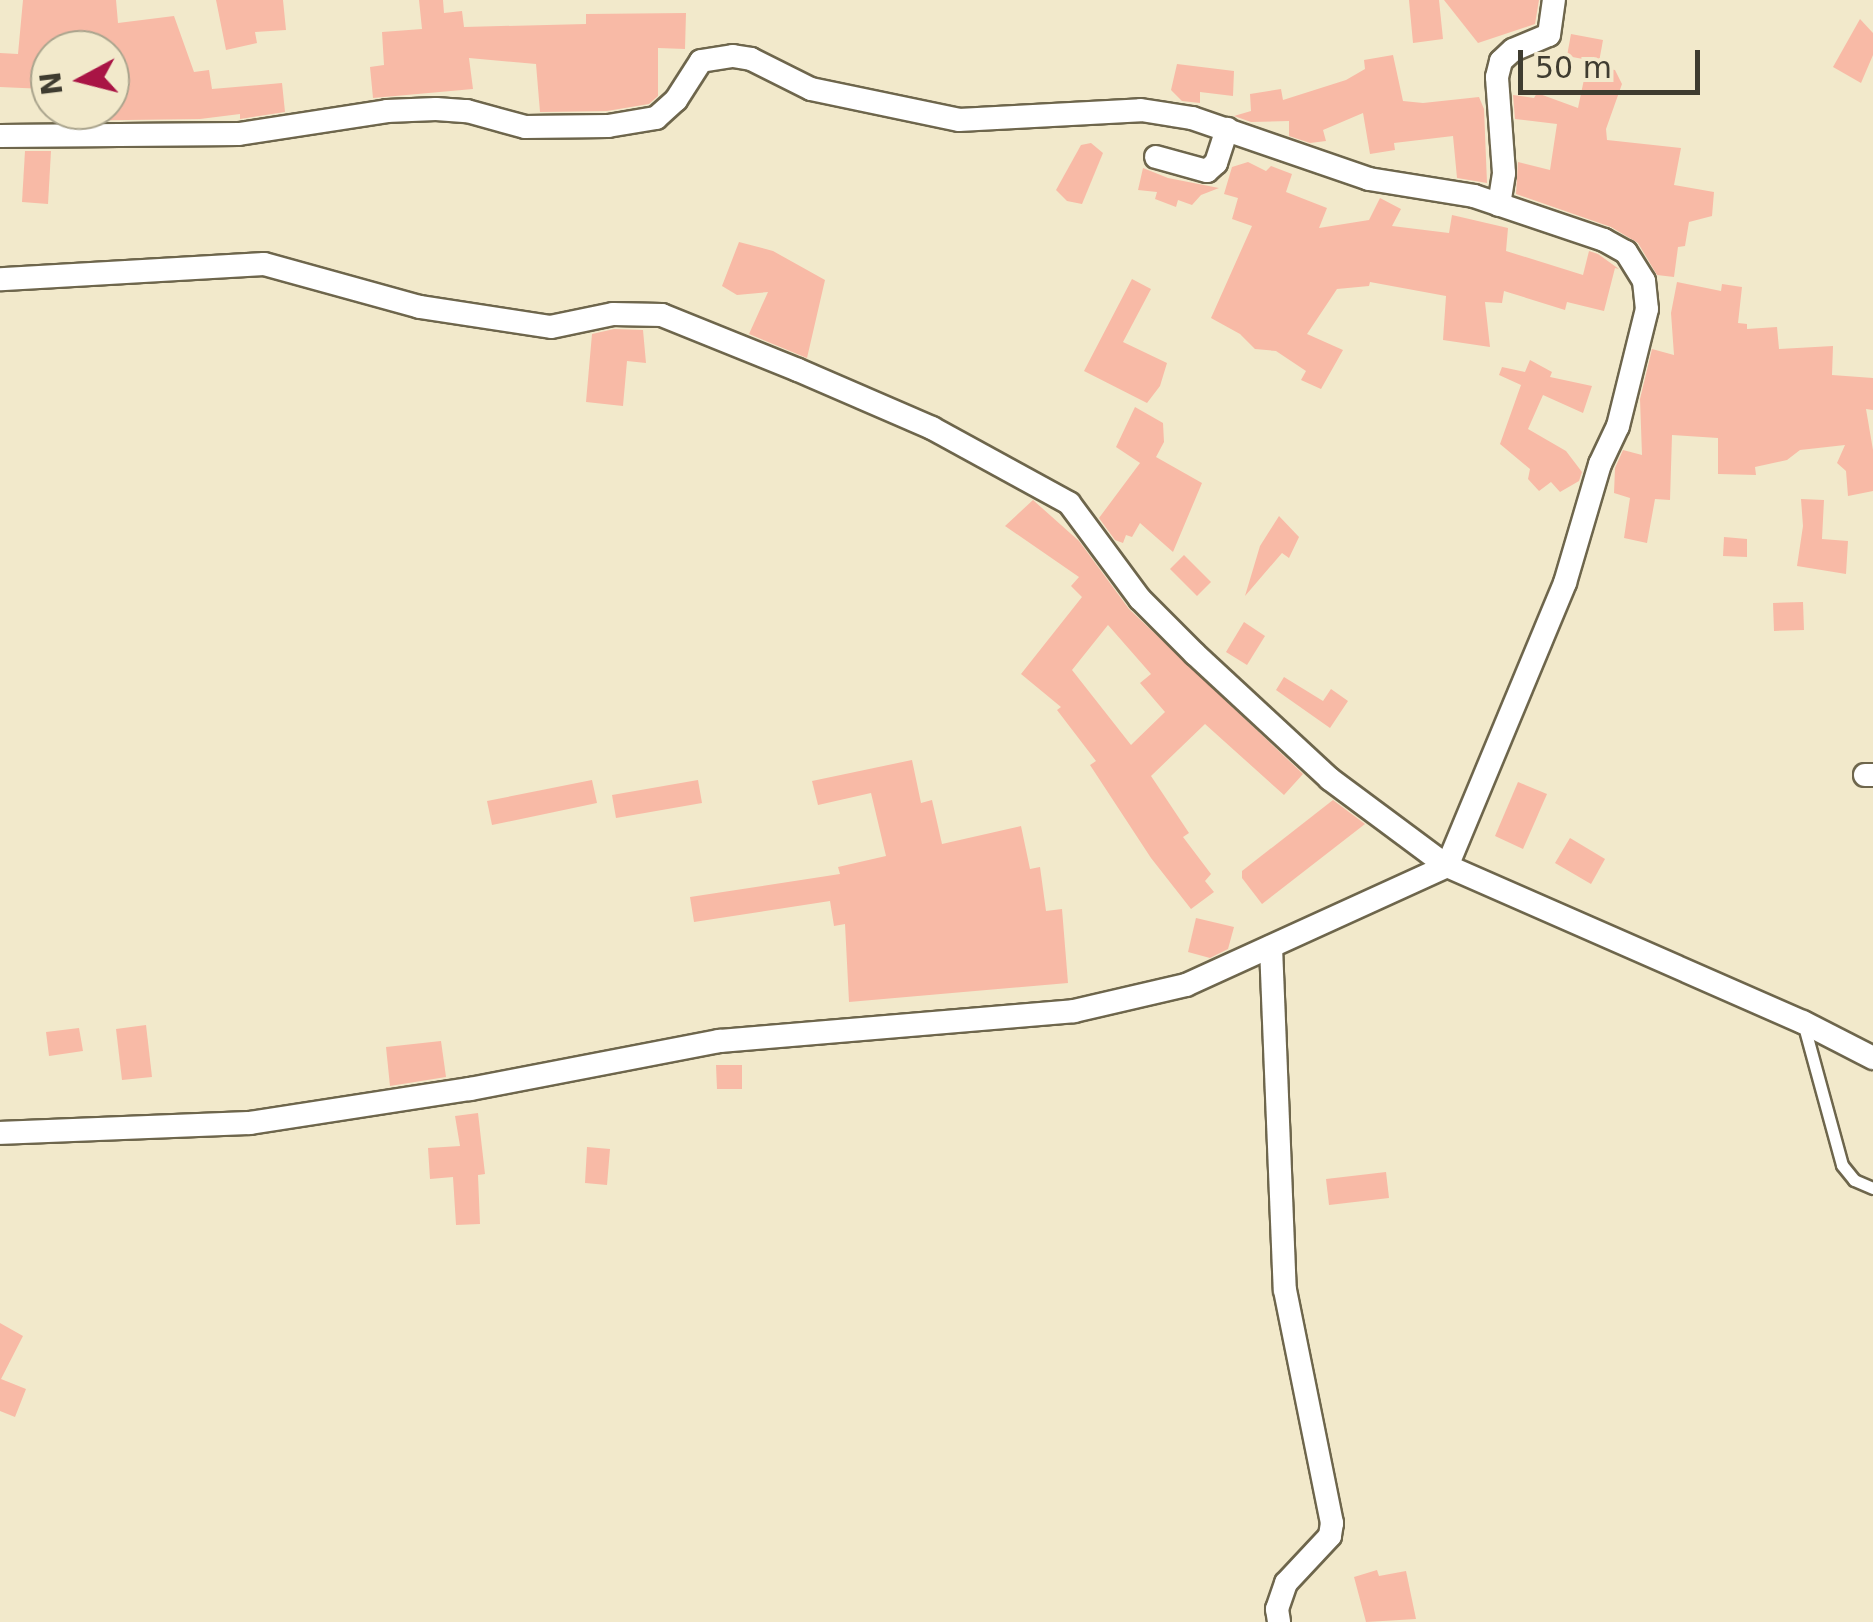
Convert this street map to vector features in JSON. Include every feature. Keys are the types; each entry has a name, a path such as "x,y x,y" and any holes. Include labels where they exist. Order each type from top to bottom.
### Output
{"street":[{"path":"1498,205 1504,173 1498,77 1501,61 1513,50 1549,35 1554,0"},
{"path":"0,136 239,134 387,111 436,109 489,116 525,127 608,126 656,118 676,100 701,62 722,56 751,60 810,89 960,120 1141,110 1227,129 1369,178 1474,196 1604,240 1626,252 1644,281 1647,309 1618,426 1600,464 1564,583 1446,866 1186,986 1074,1012 720,1041 470,1089 250,1123 0,1133"},
{"path":"1156,156 1207,171 1216,163 1227,129"},
{"path":"0,279 264,264 420,306 550,327 614,314 662,315 781,363 932,428 1068,503 1140,599 1195,654 1330,779 1446,866 1803,1022 1873,1058"},
{"path":"1271,947 1285,1290 1332,1522 1330,1536 1286,1583 1277,1609 1279,1622"}],"lane":[{"path":"1803,1022 1842,1164 1854,1180 1873,1188"}],"building":[{"path":"23,0 116,0 118,23 174,16 194,72 209,70 212,89 282,83 285,112 240,119 240,114 130,120 130,30 30,30 30,88 0,87 0,53 18,54"},
{"path":"216,0 283,0 286,30 255,32 257,43 226,50"},
{"path":"419,0 443,0 444,13 462,11 464,27 586,24 586,14 686,13 685,49 658,48 658,96 649,104 607,111 540,112 536,64 469,58 473,89 373,98 370,67 384,65 382,32 422,29"},
{"path":"1409,0 1439,0 1443,39 1413,43"},
{"path":"1444,0 1539,0 1535,24 1478,43"},
{"path":"1860,19 1873,33 1873,55 1861,83 1833,67"},
{"path":"1571,34 1603,40 1599,62 1567,56"},
{"path":"1393,55 1403,101 1423,103 1479,97 1484,109 1487,183 1457,178 1453,136 1394,143 1395,150 1370,154 1363,113 1323,130 1326,141 1310,143 1289,136 1289,121 1251,122 1234,116 1251,111 1250,94 1281,89 1283,100 1346,80 1365,69 1364,60"},
{"path":"1177,64 1234,71 1233,96 1200,92 1200,103 1182,101 1171,90"},
{"path":"1587,65 1615,70 1622,84 1606,129 1607,140 1681,148 1674,185 1714,192 1712,216 1689,222 1685,246 1678,247 1674,277 1657,275 1638,243 1611,227 1516,194 1518,162 1550,170 1557,124 1515,119 1513,95 1534,98 1537,93 1578,108"},
{"path":"1091,143 1103,153 1082,204 1067,201 1056,190 1081,145"},
{"path":"25,151 51,151 48,204 22,202"},
{"path":"1248,162 1266,171 1271,166 1292,174 1286,192 1327,208 1319,228 1369,220 1380,198 1401,209 1392,226 1449,233 1452,215 1508,228 1506,251 1583,275 1589,251 1619,269 1615,268 1604,311 1567,302 1565,310 1504,291 1502,303 1485,302 1490,347 1443,340 1446,296 1370,282 1369,286 1337,289 1307,334 1343,350 1321,389 1301,380 1306,371 1276,351 1255,349 1240,334 1211,318 1252,226 1232,219 1238,198 1224,194 1232,167"},
{"path":"1143,168 1168,178 1219,188 1201,195 1192,205 1178,200 1176,207 1155,199 1157,192 1138,190"},
{"path":"739,242 773,251 825,280 807,358 749,334 768,292 737,295 722,286"},
{"path":"1132,279 1151,289 1123,342 1167,363 1160,386 1147,403 1084,371"},
{"path":"1677,282 1721,291 1722,284 1742,287 1738,323 1747,324 1747,329 1777,327 1779,349 1833,346 1832,375 1873,378 1873,410 1866,409 1873,450 1873,491 1848,496 1846,471 1837,463 1845,445 1800,450 1787,460 1755,467 1756,475 1718,474 1718,438 1672,435 1670,500 1655,499 1647,543 1624,538 1630,498 1614,493 1615,468 1623,450 1642,455 1640,399 1652,349 1674,355 1671,313"},
{"path":"614,329 643,330 646,363 627,361 623,406 586,402 592,334"},
{"path":"1530,360 1552,372 1550,377 1592,386 1583,413 1543,395 1528,429 1566,451 1582,472 1579,481 1560,492 1551,482 1539,491 1528,479 1530,469 1500,444 1521,385 1499,375 1502,367 1525,372"},
{"path":"1135,407 1163,423 1164,442 1156,457 1202,483 1173,552 1140,523 1132,537 1126,535 1123,543 1115,540 1099,518 1140,463 1116,447"},
{"path":"1801,499 1824,500 1822,539 1848,541 1846,574 1797,566 1803,526"},
{"path":"1033,500 1079,541 1129,609 1303,774 1284,795 1205,724 1151,776 1189,833 1183,837 1211,874 1205,881 1214,892 1191,909 1151,858 1090,765 1096,761 1057,710 1061,707 1021,674 1082,597 1071,586 1079,577 1005,526","holes":["1108,625 1151,674 1140,683 1165,712 1131,745 1072,670"]},
{"path":"1279,516 1299,537 1289,558 1282,553 1245,596 1260,546"},
{"path":"1724,537 1747,539 1747,557 1723,556"},
{"path":"1184,555 1211,582 1197,596 1170,569"},
{"path":"1803,602 1804,630 1774,631 1773,603"},
{"path":"1244,622 1265,636 1247,665 1226,652"},
{"path":"1284,677 1323,701 1331,689 1348,701 1330,728 1276,690"},
{"path":"912,760 921,803 932,800 942,844 1021,826 1030,869 1040,867 1046,911 1062,909 1068,983 849,1002 845,924 834,926 830,901 694,922 690,897 840,874 838,867 886,856 871,793 818,805 812,781"},
{"path":"592,780 597,803 492,825 487,801"},
{"path":"698,780 702,803 616,818 612,795"},
{"path":"1518,782 1547,794 1523,849 1495,836"},
{"path":"1333,800 1365,824 1262,904 1242,878 1242,871"},
{"path":"1570,838 1605,859 1591,884 1555,863"},
{"path":"1196,918 1234,927 1228,949 1210,958 1188,952"},
{"path":"146,1025 152,1077 122,1080 116,1029"},
{"path":"79,1028 83,1051 49,1056 46,1032"},
{"path":"441,1041 446,1077 390,1086 386,1047"},
{"path":"716,1065 742,1065 742,1089 717,1089"},
{"path":"478,1113 485,1174 478,1175 480,1224 456,1225 453,1177 430,1179 428,1148 460,1146 455,1116"},
{"path":"587,1147 610,1149 607,1185 585,1183"},
{"path":"1386,1172 1389,1198 1329,1205 1326,1179"},
{"path":"0,1323 23,1336 1,1379 26,1389 15,1417 0,1411"},
{"path":"1377,1570 1379,1576 1406,1571 1416,1619 1366,1622 1354,1577"}]}
